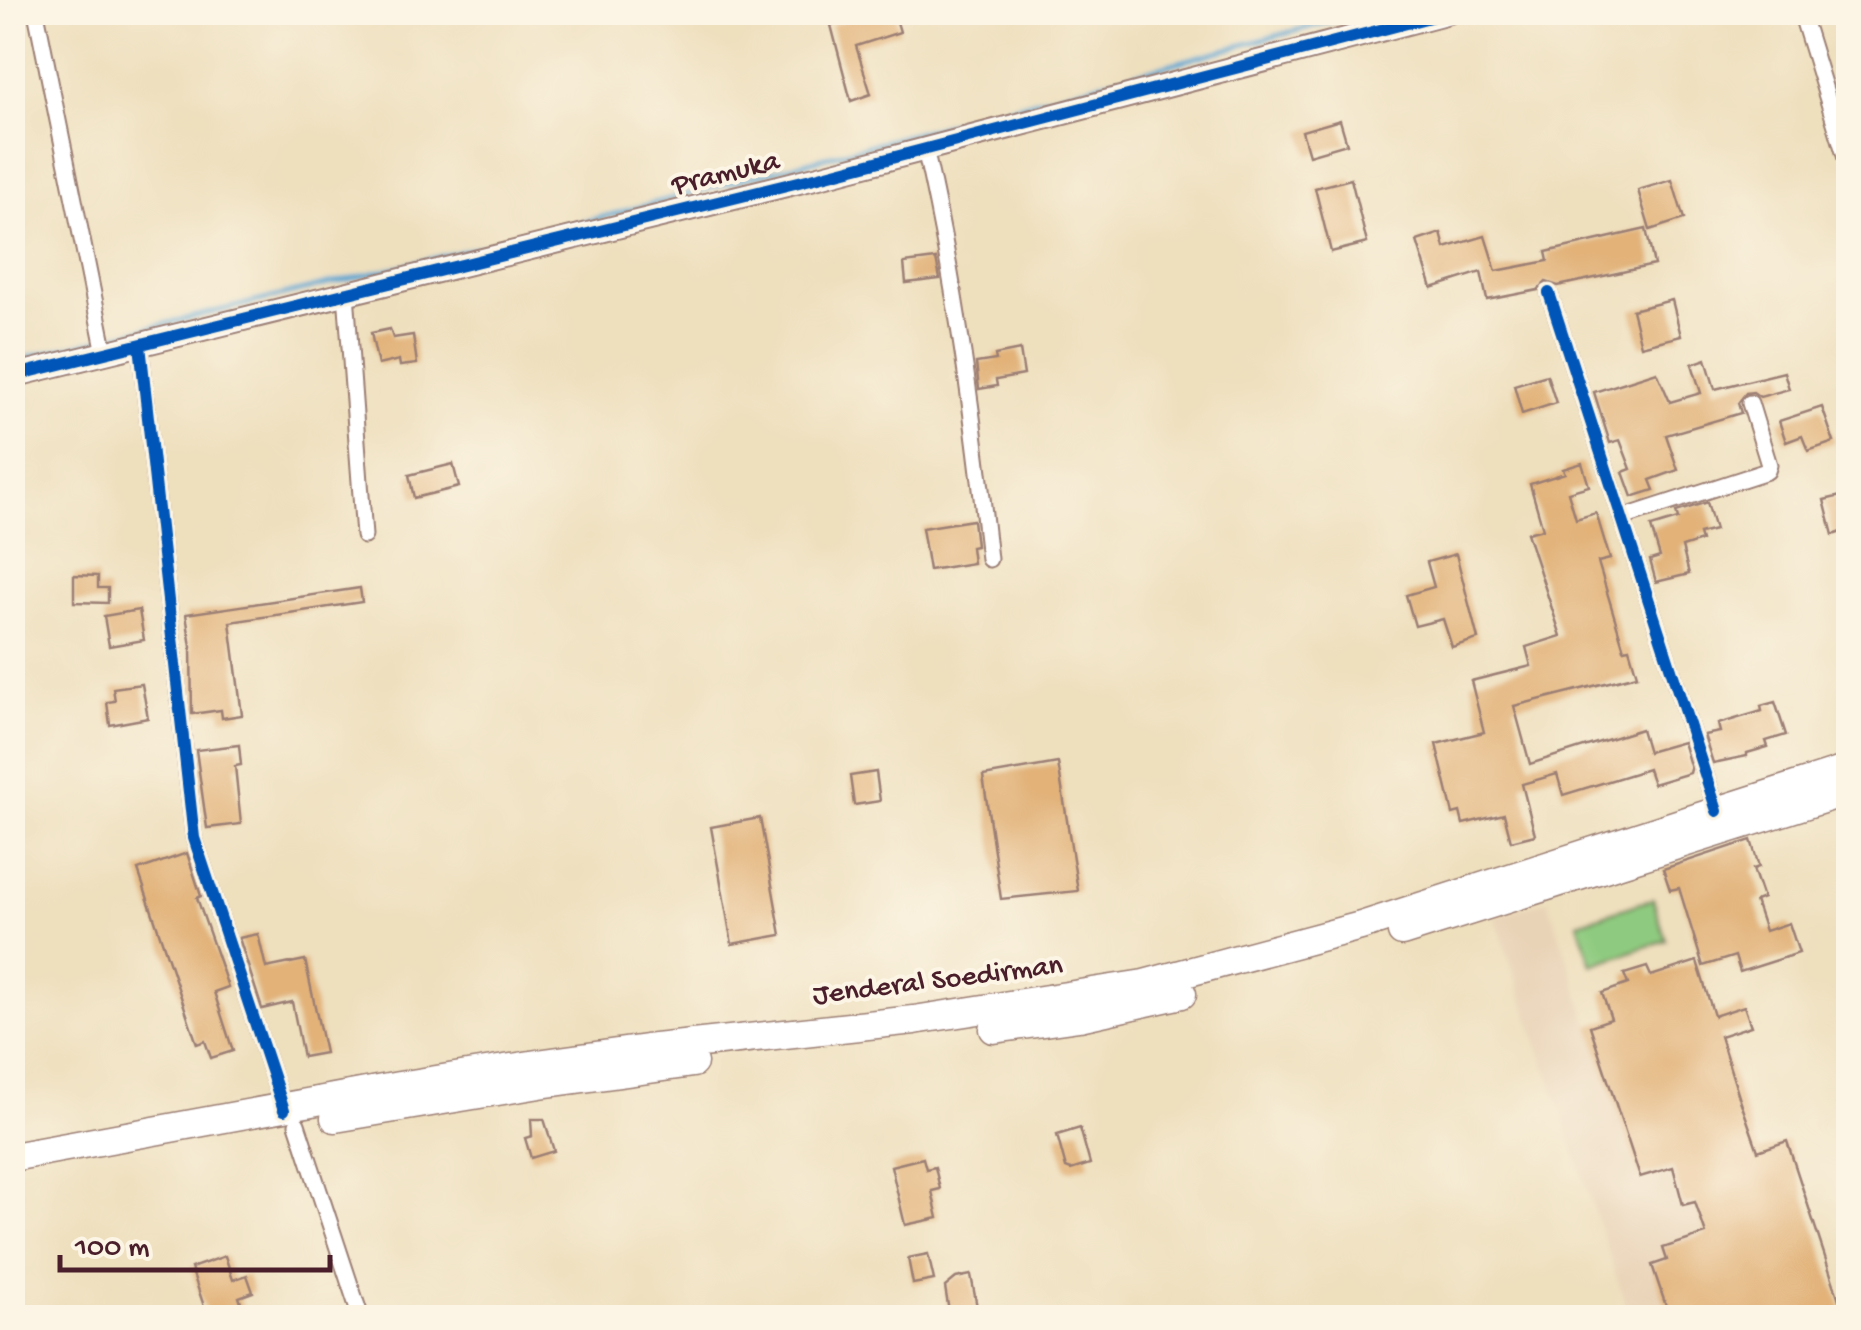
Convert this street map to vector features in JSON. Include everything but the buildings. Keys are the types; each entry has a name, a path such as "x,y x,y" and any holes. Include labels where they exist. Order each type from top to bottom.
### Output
{"highway":[{"name":"Jenderal Soedirman","path":"12,1175 290,1117 399,1086 646,1049 914,1020 1144,984 1360,926 1848,769"},
{"name":"Jenderal Soedirman","path":"12,1157 608,1074 1028,1024 1147,1003 1366,944 1848,791"}],"street":[{"path":"36,12 105,353"},
{"name":"Pramuka","path":"12,376 925,149 1449,12"},
{"path":"1801,12 1848,166"},
{"path":"925,149 949,260 989,560"},
{"path":"346,293 364,536"},
{"path":"1550,293 1717,811"},
{"path":"140,345 194,838 361,1318"},
{"path":"1622,518 1766,470 1770,465 1750,403"}],"shaded area":[{"path":"1548,900 1612,1094 1728,1057 1814,1317 1630,1317 1495,916"}],"green space":[{"path":"1653,899 1666,940 1592,965 1578,923"}],"waterway":[{"path":"12,361 592,220 1365,12"}],"cycle path":[{"path":"12,376 819,177 1449,12"},
{"path":"1549,293 1717,811"},
{"path":"140,345 194,838 284,1110"}]}
